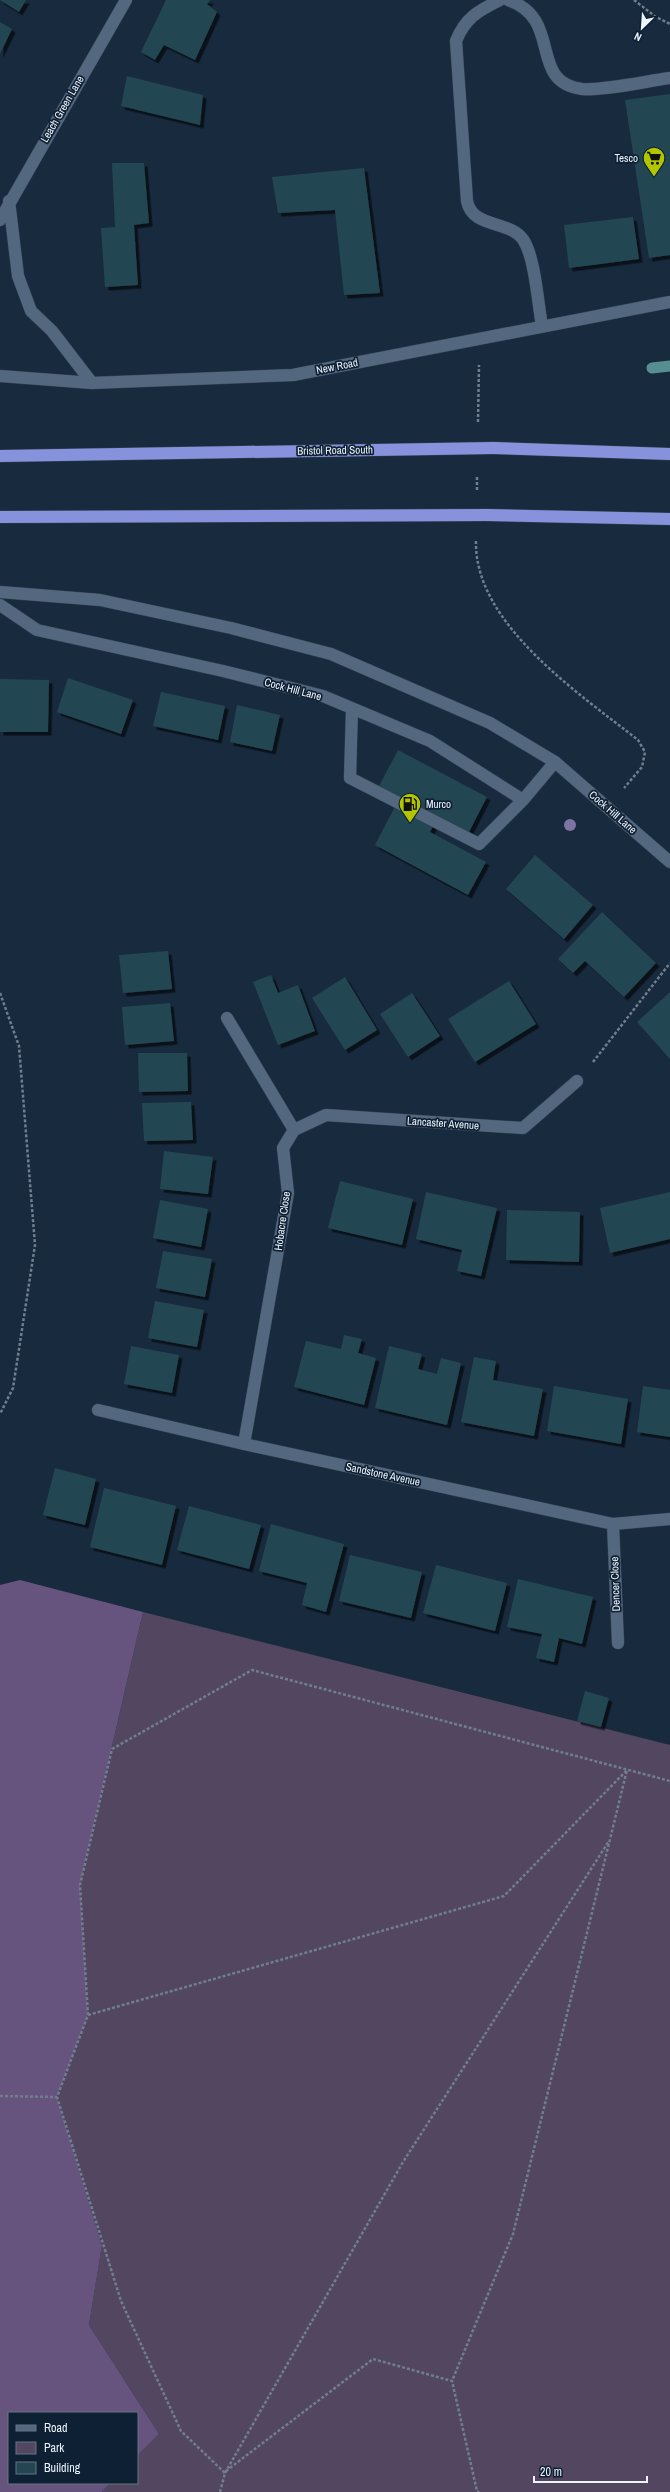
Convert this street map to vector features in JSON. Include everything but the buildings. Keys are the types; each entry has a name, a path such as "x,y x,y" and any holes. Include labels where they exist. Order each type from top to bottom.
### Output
{"highway":[{"name":"Bristol Road South","path":"0,456 493,448 670,454"},
{"path":"0,517 488,515 670,519"}],"street":[{"name":"Leach Green Lane","path":"0,220 8,202 126,0"},
{"path":"500,0 473,15 462,26 456,41 469,209 476,216 515,233 524,240 529,252 542,326"},
{"path":"508,0 528,11 540,26 550,68 561,83 583,89 670,78"},
{"path":"8,202 18,276 30,311 52,332 92,383"},
{"name":"New Road","path":"0,376 92,383 293,375 670,302"},
{"name":"Cock Hill Lane","path":"0,592 100,600 231,628 331,654 490,723 555,762 670,862"},
{"name":"Cock Hill Lane","path":"0,605 38,630 224,671 323,696 430,741 523,800"},
{"path":"352,709 350,778 479,844 523,800 555,762"},
{"path":"227,1018 294,1130"},
{"name":"Lancaster Avenue","path":"294,1130 326,1115 523,1128 577,1081"},
{"name":"Hobacre Close","path":"244,1444 288,1193 283,1148 294,1130"},
{"name":"Sandstone Avenue","path":"98,1410 244,1444 613,1524 670,1519"},
{"name":"Dencer Close","path":"613,1524 618,1644"}],"path":[{"path":"634,0 656,17 670,24"},
{"path":"478,425 479,338"},
{"path":"476,497 477,473"},
{"path":"476,536 476,552 489,596 514,631 545,666 638,740 645,752 642,767 607,807"},
{"path":"577,1081 670,963"},
{"path":"0,993 19,1046 35,1245 13,1388 0,1414"},
{"path":"225,2473 181,2431 121,2301 57,2097 88,2016 80,1885 112,1750 252,1670 670,1781"},
{"path":"479,2492 477,2491 452,2381 513,2234 628,1770"},
{"path":"88,2016 504,1896 628,1770"},
{"path":"220,2492 225,2473 403,2162 610,1839"},
{"path":"0,2096 57,2097"},
{"path":"225,2473 373,2359 452,2381"}],"green space":[{"path":"143,1612 670,1745 670,2492 102,2492 109,2484 138,2484 138,2455 159,2434 89,2325 102,2244 57,2097 88,2015 80,1885"}],"shaded area":[{"path":"20,1580 143,1612 80,1885 88,2015 57,2097 102,2245 89,2325 159,2434 138,2455 138,2412 8,2412 8,2484 109,2484 102,2492 0,2492 0,1585"}],"waterway":[{"path":"652,368 670,366"}],"place":[{"name":"Tesco","path":"654,178"},
{"name":"Murco","path":"410,824"}]}
